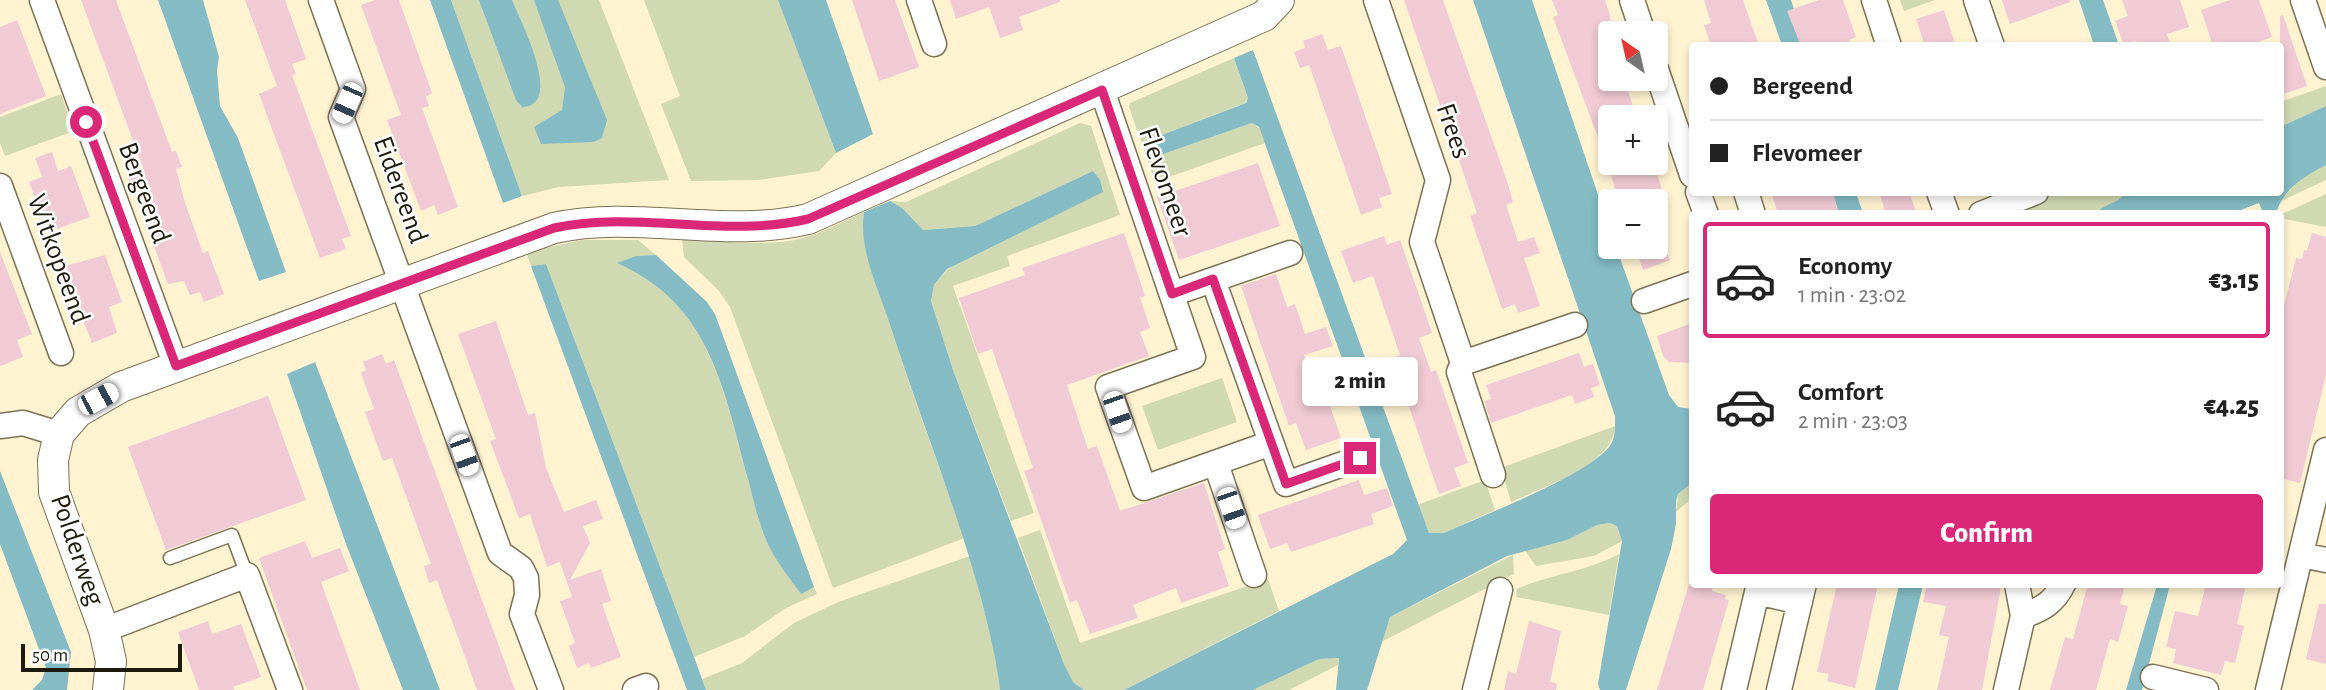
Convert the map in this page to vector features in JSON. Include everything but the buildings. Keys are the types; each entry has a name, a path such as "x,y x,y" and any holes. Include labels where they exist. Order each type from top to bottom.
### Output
{"street":[{"name":"Bergeend","path":"42,0 176,366"},
{"name":"Eidereend","path":"321,0 354,89 341,117 500,554 521,568 526,578 527,595 522,614 551,690"},
{"path":"919,0 934,44"},
{"path":"0,426 23,423 59,434 78,412 98,399 176,366 539,232 579,223 757,228 808,219 1264,16 1279,0"},
{"name":"Frees","path":"1376,0 1438,180 1422,242 1463,363 1459,372 1493,475"},
{"path":"1632,0 1639,21"},
{"path":"1874,0 1888,42"},
{"path":"1976,0 1991,42"},
{"path":"2303,0 2326,67"},
{"name":"Flevomeer","path":"1102,90 1193,357 1108,387 1144,488 1271,443"},
{"path":"1663,91 1689,166"},
{"name":"Witkopeend","path":"0,186 61,353"},
{"path":"1991,210 2026,196"},
{"path":"1172,294 1290,253"},
{"path":"1213,279 1286,484 1360,458"},
{"path":"1644,301 1689,285"},
{"path":"1463,363 1575,324"},
{"name":"Polderweg","path":"59,434 53,460 54,492 104,630 111,662 108,690"},
{"path":"2268,690 2326,450"},
{"path":"1216,464 1254,575"},
{"path":"2301,555 2326,561"},
{"path":"104,630 247,575 290,690"},
{"path":"2006,690 2023,615 2018,588"},
{"path":"2023,615 2043,608 2056,599 2061,588"},
{"path":"1475,690 1500,590"},
{"path":"1734,690 1757,593 1802,593 1779,690"},
{"path":"2153,677 2206,690"}],"lane":[{"path":"170,558 232,536 247,575"}],"green space":[{"path":"451,0 599,0 669,180 559,187 522,196"},
{"path":"644,0 778,0 836,153 819,171 758,180 691,181 661,104 680,96"},
{"path":"1900,0 1935,0 1904,11"},
{"path":"1234,58 1248,98 1245,103 1143,142 1149,159 1252,123 1259,128 1265,143 1155,182 1129,107 1130,103"},
{"path":"2326,86 2326,106 2284,125 2284,101"},
{"path":"61,94 74,131 5,156 0,143 0,117"},
{"path":"1080,123 1091,126 1120,215 1007,256 1010,266 953,286 1034,513 1011,521 953,370 931,301 934,285 947,270 1093,171 975,226 923,230 902,208 890,201 906,202"},
{"path":"2326,165 2326,180 2281,201 2299,179"},
{"path":"2326,194 2326,227 2284,219 2284,213"},
{"path":"2034,196 2122,196 2095,210 2021,210 2019,204"},
{"path":"864,212 864,238 870,264 965,538 833,588 730,307 719,291 684,257 682,239 758,243 788,241 819,233"},
{"path":"582,240 638,240 656,255 636,256 618,263 650,281 675,303 694,328 721,385 759,520 769,546 801,593 814,587 817,594 786,608 745,636 694,657 546,264 531,266 526,252"},
{"path":"1222,378 1237,422 1158,450 1142,406"},
{"path":"1615,426 1611,440 1603,452 1590,463 1557,482 1511,502 1501,468"},
{"path":"1485,480 1495,510 1444,533 1429,533 1417,505"},
{"path":"1689,485 1689,501 1676,512 1678,494"},
{"path":"1610,523 1617,526 1622,541 1594,556 1536,566 1525,551 1567,540 1597,525"},
{"path":"1040,530 1080,643 1268,579 1279,611 1124,690 1084,690 1073,682 1064,664 1018,538"},
{"path":"1619,554 1609,615 1516,597 1517,589 1594,565"},
{"path":"1513,555 1514,574 1381,642 1390,617"},
{"path":"970,556 998,665 1000,690 706,690 702,679 742,663 794,623 838,602"},
{"path":"1339,658 1338,665 1289,690 1253,690 1319,659"}],"water":[{"path":"158,0 203,0 219,57 217,71 220,106 238,138 286,272 259,281"},
{"path":"430,0 451,0 522,196 503,203"},
{"path":"479,0 512,0 530,42 540,78 540,93 534,103 522,107 516,100"},
{"path":"534,0 558,0 607,120 602,138 594,142 541,144 534,127 562,110 565,87"},
{"path":"778,0 826,0 873,134 836,153"},
{"path":"1473,0 1532,0 1598,195 1598,259 1620,259 1669,395 1678,407 1689,409 1689,485 1678,494 1671,549 1626,690 1600,690 1598,684 1622,541 1617,526 1610,523 1597,525 1567,540 1507,556 1390,617 1367,690 1336,690 1339,658 1319,659 1253,690 1124,690 1393,554 1407,540 1259,127 1252,123 1149,159 1143,142 1246,103 1248,98 1234,58 1253,50 1429,533 1444,533 1556,483 1596,459 1609,447 1615,432 1615,416"},
{"path":"1766,0 1791,0 1805,42 1781,42"},
{"path":"2079,0 2103,0 2118,42 2093,42"},
{"path":"2326,106 2326,165 2302,179 2284,196 2284,125"},
{"path":"1093,171 1100,180 1103,192 947,269 934,285 931,301 953,370 1064,664 1073,682 1084,690 1000,690 972,567 867,255 864,212 890,201 902,208 923,230 975,226"},
{"path":"1833,196 1857,196 1862,210 1838,210"},
{"path":"2123,196 2284,196 2277,210 2262,210 2259,203 2241,210 2098,210"},
{"path":"656,255 707,302 715,314 814,587 801,594 776,559 765,537 721,384 694,327 674,302 649,281 617,263 636,256"},
{"path":"546,264 706,690 687,690 531,266"},
{"path":"315,362 440,690 403,690 346,544 287,374"},
{"path":"0,471 71,652 67,690 32,690 42,680 46,668 0,544"},
{"path":"1898,588 1922,588 1898,690 1875,690"},
{"path":"2156,588 2169,588 2142,690 2126,690"}],"route":[{"path":"86,122 176,366 554,228 596,222 757,228 808,219 1102,90 1172,294 1213,279 1286,484 1360,458"}]}
